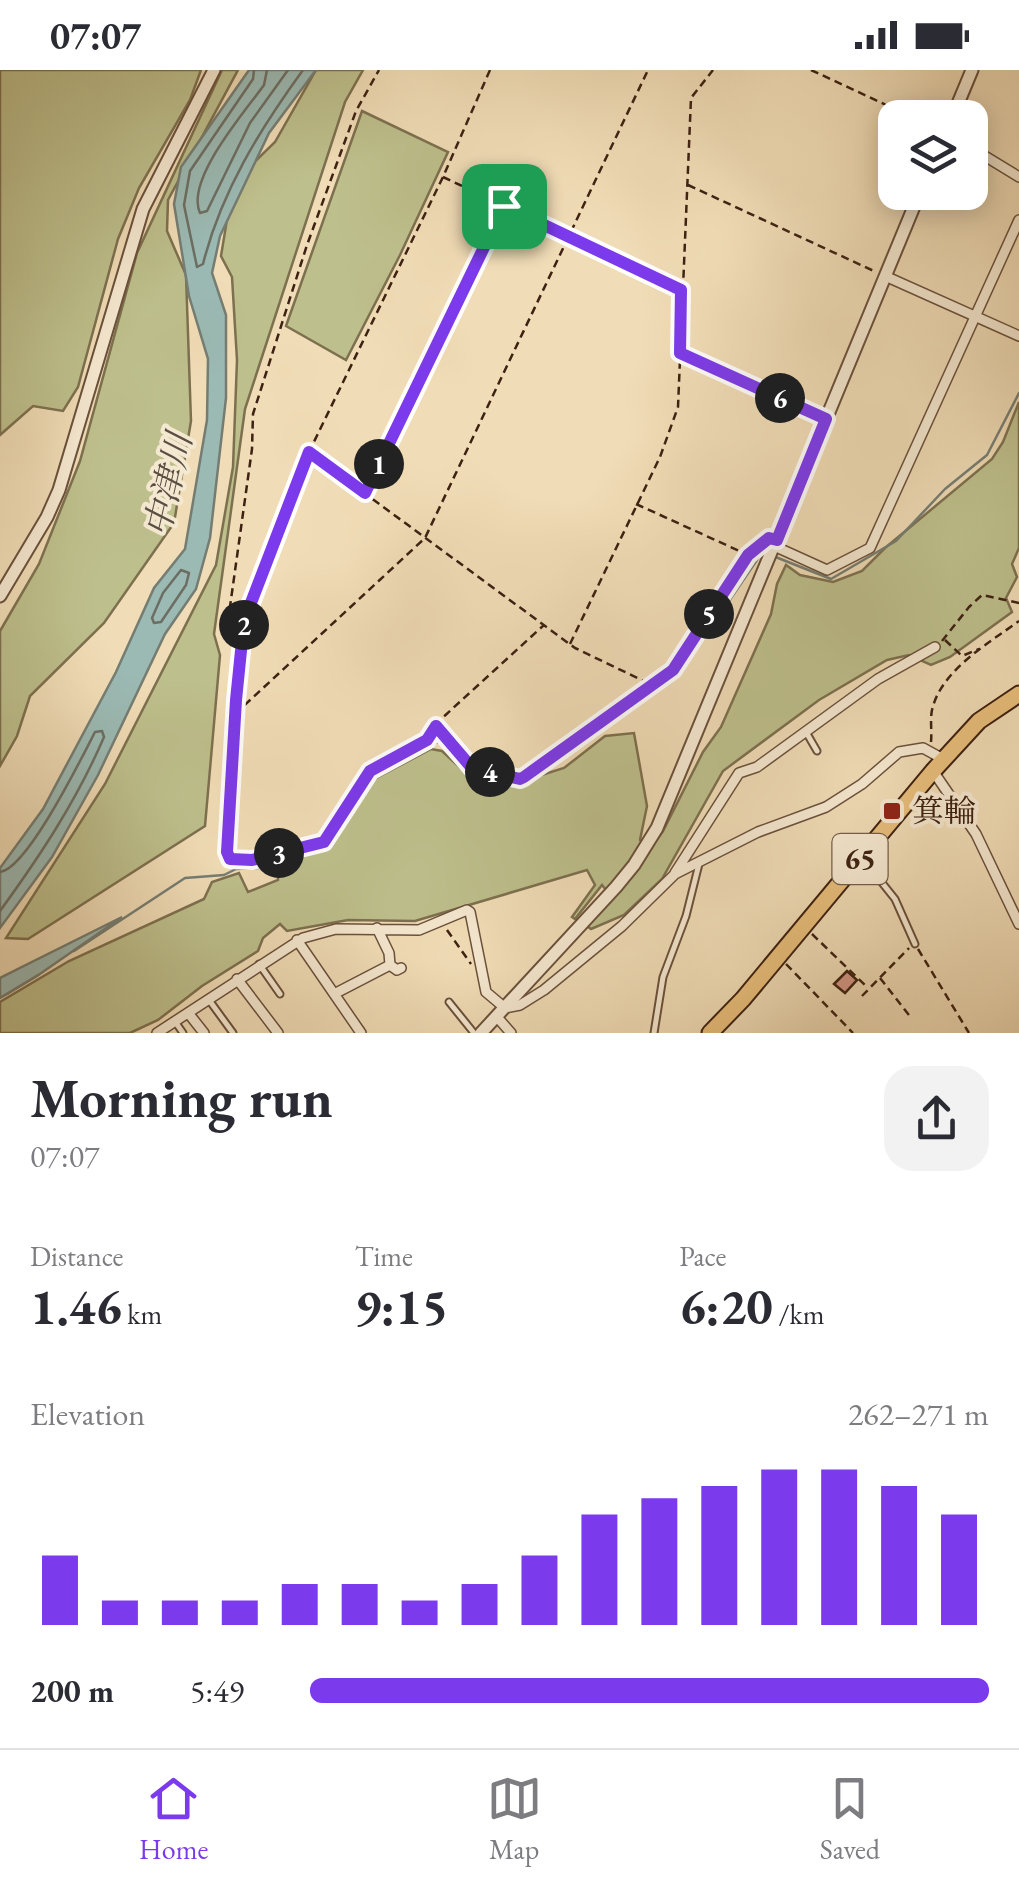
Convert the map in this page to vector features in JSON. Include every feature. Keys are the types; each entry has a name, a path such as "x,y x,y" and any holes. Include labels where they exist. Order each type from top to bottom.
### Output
{"main road":[{"name":"65","path":"710,1033 862,856 935,760 979,721 1019,694"}],"street":[{"path":"960,100 972,70"},
{"path":"0,596 60,490 143,209 212,76"},
{"path":"988,158 1019,177"},
{"path":"478,1033 616,887 634,866 656,828 912,210"},
{"path":"773,549 828,570 870,548 1019,220"},
{"path":"885,276 1019,336"},
{"path":"500,1012 544,990 622,926 675,874 733,779 878,679 935,648"},
{"path":"675,874 758,832 826,807 862,784 899,752 935,760 1019,924"},
{"path":"157,1033 297,940 336,930 418,930 470,912 486,992 510,1033"},
{"path":"376,928 390,953 390,965"},
{"path":"297,940 362,1033"},
{"path":"390,965 401,968"},
{"path":"334,994 390,965"},
{"path":"237,979 266,1024 278,1033"},
{"path":"189,1014 204,1033"}],"lane":[{"path":"805,731 817,751"},
{"path":"862,856 895,899 915,944"},
{"path":"654,1033 664,976 686,916 699,864"},
{"path":"260,964 280,994"},
{"path":"207,998 234,1033"},
{"path":"450,1002 478,1033"},
{"path":"176,1023 184,1033"}],"path":[{"path":"242,647 230,634 228,621 252,449 253,414 356,111 379,70"},
{"path":"490,70 309,452 248,605 234,714 227,852 230,859 243,862 324,842 370,771 427,740 436,726 544,625"},
{"path":"234,714 426,538 648,70"},
{"path":"570,644 660,457 678,407 691,98 713,70"},
{"path":"811,70 878,101"},
{"path":"442,178 681,290"},
{"path":"686,185 885,276"},
{"path":"365,493 504,206"},
{"path":"680,353 826,419"},
{"path":"309,452 570,644 651,685"},
{"path":"636,504 748,555"},
{"path":"436,726 472,768 520,779 673,670 748,555 769,538 773,549"},
{"path":"935,648 982,595 1019,602"},
{"path":"935,760 933,708 939,696 966,659 1019,621"},
{"path":"944,639 962,656 979,649"},
{"path":"440,920 483,973"},
{"path":"804,926 869,989"},
{"path":"862,996 915,944 969,1033"},
{"path":"778,956 853,1033"},
{"path":"880,978 912,1019"}],"green space":[{"path":"0,70 201,70 190,100 139,188 118,239 78,387 63,411 33,406 0,435"},
{"path":"222,70 238,70 168,200 167,231 186,275 191,421 174,523 104,623 30,696 17,736 0,766 0,631 39,564 80,461 137,253"},
{"path":"316,70 363,70 345,102 245,409 214,634 220,655 205,826 28,939 6,938 105,784 216,565 233,467 237,360 232,277 221,256 233,183 275,142"},
{"path":"362,111 448,152 346,360 286,326"},
{"path":"1019,402 1019,548 1012,564 1017,577 1006,598 1012,612 950,657 931,665 909,655 887,660 819,700 723,771 662,879 624,915 591,929 587,926 611,896 602,885 575,919 572,917 595,885 587,870 415,921 348,920 287,931 280,924 263,938 258,951 158,1020 130,1033 0,1033 0,1002 69,961 204,899 212,882 239,873 248,892 278,880 278,858 325,845 365,784 431,749 442,751 468,775 526,780 564,768 605,736 634,733 647,806 640,840 649,850 721,727 771,614 777,584 786,565 800,575 833,582 862,571 992,459"}],"water":[{"path":"249,70 316,70 269,133 220,236 212,273 226,315 226,398 210,538 196,589 165,634 98,775 52,857 0,928 0,868 43,809 116,672 154,588 185,549 207,420 208,359 189,296 174,204 181,167"},
{"path":"122,917 37,976 0,998 0,978"}],"building":[{"path":"847,971 857,980 845,993 834,984"}],"waterway":[{"path":"773,556 831,579 896,541 945,489 987,455 1019,393"},
{"path":"74,951 185,878 258,868 332,846 375,776 438,742 444,743 471,773 524,784 678,676 761,554 766,553"},
{"path":"7,994 38,975"}],"place":[{"name":"箕輪","path":"892,811"}],"route":[{"path":"504,206 681,290 680,353 826,419 777,540 769,538 748,555 673,670 524,777 472,768 436,726 427,740 370,771 324,842 243,862 230,859 227,852 234,728 244,621 309,452 365,493 504,206"}],"water label":[{"name":"中津川","path":"168,485"}]}
